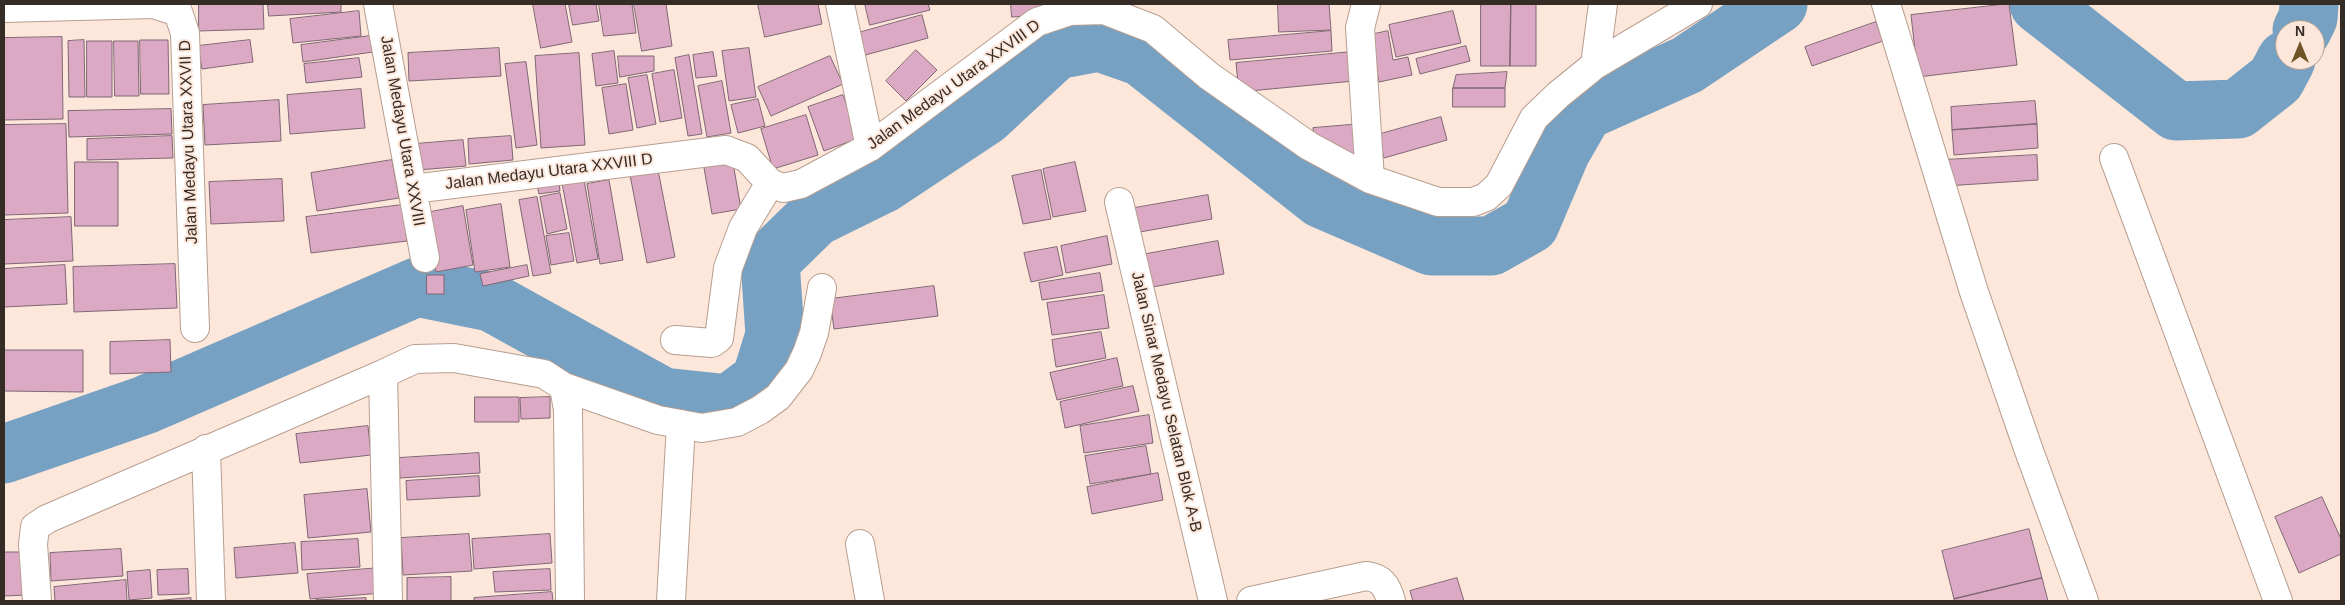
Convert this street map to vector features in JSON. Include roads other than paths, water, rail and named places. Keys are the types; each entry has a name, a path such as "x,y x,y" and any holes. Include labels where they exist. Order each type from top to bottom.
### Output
{"street":[{"name":"Jalan Medayu Utara XXVII D","path":"4,8 154,4 178,12 185,32 195,328"},
{"name":"Jalan Medayu Utara XXVIII","path":"378,4 425,258"},
{"path":"840,4 870,147"},
{"path":"1366,4 1360,28 1370,178"},
{"path":"1595,65 1603,4"},
{"path":"1595,65 1698,4"},
{"path":"1886,4 1974,292 2084,601"},
{"name":"Jalan Medayu Utara XXVIII D","path":"413,189 726,150 747,158 770,183 783,188 801,184 870,147 1037,22 1070,11 1104,10 1153,29 1210,76 1309,146 1370,178 1416,196 1451,204 1473,202 1491,192 1499,184 1534,118 1558,95 1595,65"},
{"path":"2114,158 2278,601"},
{"path":"675,340 712,343 719,338 728,268 743,228 770,183"},
{"name":"Jalan Sinar Medayu Selatan Blok A-B","path":"1119,202 1213,601"},
{"path":"37,601 33,544 35,527 47,519 415,359 454,358 544,374 564,387 658,420 702,428 737,422 760,410 778,397 798,370 807,353 814,333 822,288"},
{"path":"383,374 388,601"},
{"path":"564,387 568,410 570,601"},
{"path":"671,601 681,424"},
{"path":"206,449 211,601"},
{"path":"860,544 870,601"},
{"path":"1251,601 1366,576 1374,577 1387,588 1390,601"}],"waterway":[{"path":"4,454 145,405 417,287 491,302 663,397 729,404 761,380 775,335 770,261 815,217 884,183 985,116 1056,50 1099,42 1142,57 1322,199 1431,246 1491,246 1530,224 1561,151 1584,111 1687,65 1778,4"},
{"path":"2039,4 2176,111 2238,109 2276,79 2281,70"},
{"path":"2307,20 2309,4"}]}
